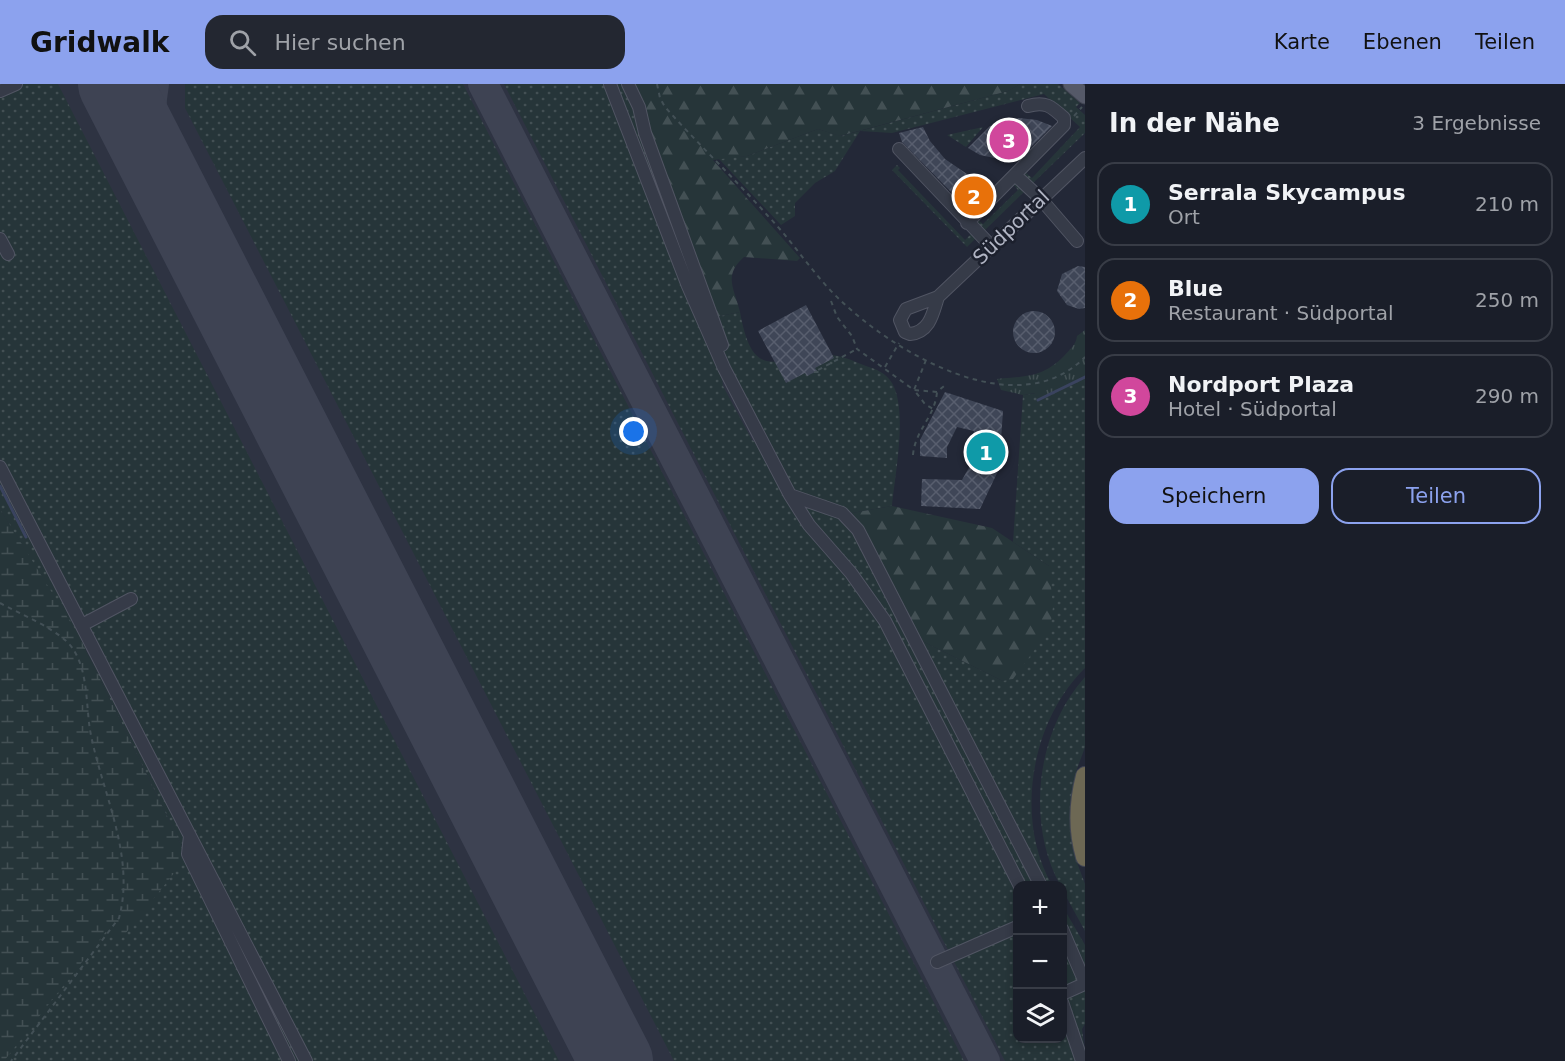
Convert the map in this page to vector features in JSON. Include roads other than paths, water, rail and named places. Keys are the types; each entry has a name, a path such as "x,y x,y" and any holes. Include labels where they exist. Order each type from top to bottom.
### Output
{"highway":[{"path":"1085,776 1079,804 1085,857"}],"main road":[{"path":"1071,84 1085,96"}],"street":[{"path":"0,91 16,84"},
{"path":"610,84 642,161 688,286 732,383 790,495 809,525 851,573 885,621 1018,881"},
{"path":"628,84 639,107 645,133 733,375 732,383"},
{"path":"967,223 1065,123 1064,118 1046,104 1028,106"},
{"path":"899,149 991,246"},
{"name":"Südportal","path":"938,297 1040,198 1085,158"},
{"path":"1016,175 1040,198 1077,241"},
{"path":"0,239 8,254"},
{"path":"0,467 82,625 86,653 190,836 306,1061"},
{"path":"790,495 842,513 858,530 1039,881"},
{"path":"82,625 131,599"},
{"path":"190,836 188,854 288,1061"},
{"path":"937,962 1013,929"},
{"path":"1065,935 1084,980 1082,985 1067,992"},
{"path":"1067,1017 1082,1061"}],"waterway":[{"path":"1038,400 1085,377"},
{"path":"0,486 26,537"}],"place":[{"name":"Nordport Plaza","path":"1009,140"},
{"name":"Blue","path":"974,196"},
{"name":"Serrala Skycampus","path":"986,452"}]}
